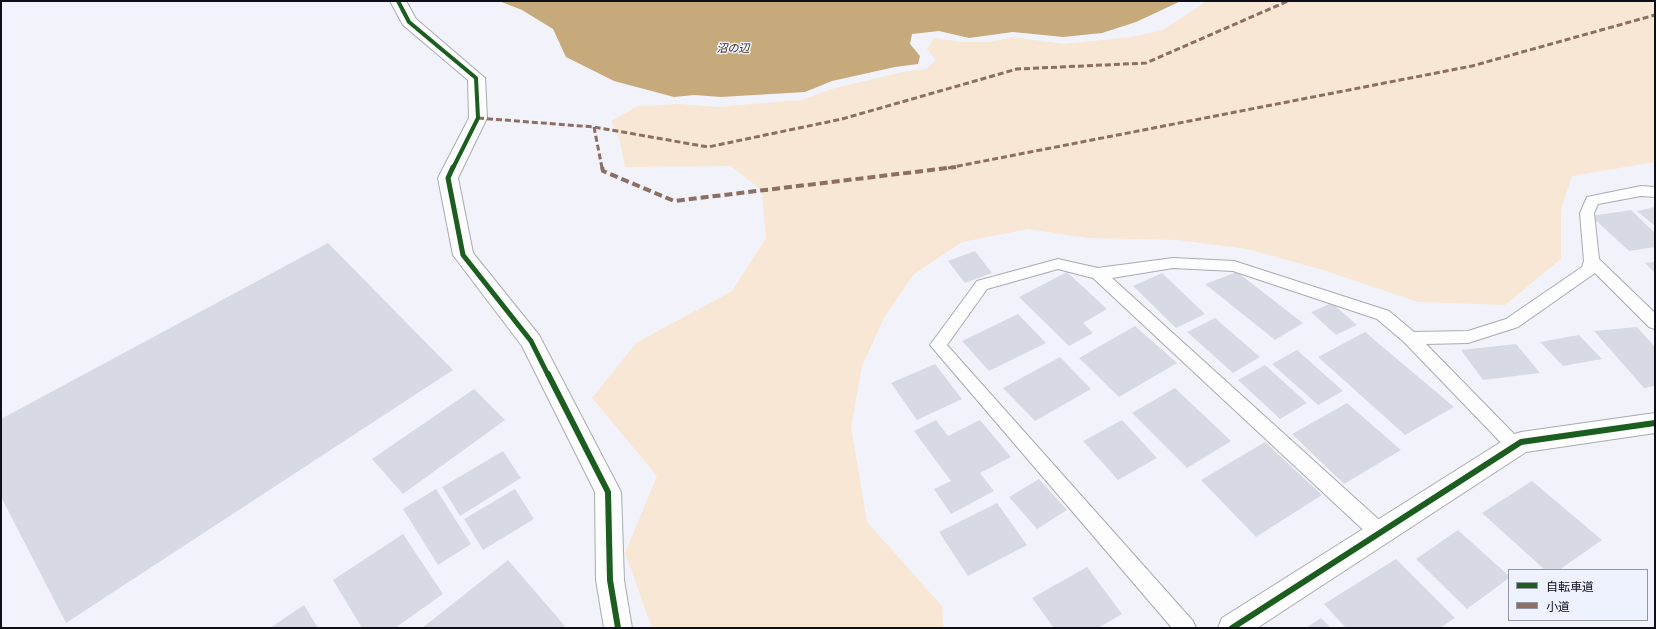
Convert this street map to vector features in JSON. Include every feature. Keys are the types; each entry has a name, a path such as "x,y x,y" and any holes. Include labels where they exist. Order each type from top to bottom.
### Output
{"street":[{"path":"398,1 409,22 476,78 478,118 448,178 463,255 532,341 608,492 610,580 618,628"},
{"path":"1232,628 1522,442 1655,424"}],"lane":[{"path":"1410,338 1468,336 1512,323 1589,270 1592,261 1587,213 1592,200 1641,191 1655,192"},
{"path":"1592,261 1655,323"},
{"path":"1186,628 938,345 982,285 1058,264 1098,274 1173,263 1234,266 1383,315 1410,338 1515,446"},
{"path":"1098,274 1380,533"}],"shaded area":[{"path":"1207,1 1655,1 1655,162 1572,176 1561,209 1561,259 1505,305 1418,302 1323,270 1247,249 1178,240 1087,238 1028,229 962,242 914,274 885,316 862,366 851,427 867,522 942,606 943,628 652,628 625,553 657,476 592,398 636,343 732,291 766,238 762,191 731,166 625,167 620,141 611,121 638,106 681,104 716,107 801,100 835,88 907,71 926,69 936,60 927,49 934,38 962,42 990,42 1012,37 1064,44 1133,37 1163,30"}],"water":[{"name":"沼の辺","path":"499,1 1181,1 1136,22 1102,33 1063,37 1013,32 969,38 939,31 912,34 910,44 920,56 918,64 895,67 832,81 805,92 721,97 694,95 674,97 614,81 566,57 553,29 522,10"}],"building":[{"path":"1655,207 1655,226 1637,211"},
{"path":"1631,210 1655,233 1655,247 1629,251 1591,216"},
{"path":"328,243 453,370 66,623 1,497 1,419"},
{"path":"975,251 992,273 965,283 948,261"},
{"path":"1655,262 1655,273 1645,263"},
{"path":"1067,272 1107,309 1083,323 1093,333 1069,346 1019,297"},
{"path":"1237,272 1303,323 1275,340 1205,284"},
{"path":"1162,273 1205,314 1176,328 1133,286"},
{"path":"1332,303 1357,325 1336,335 1311,312"},
{"path":"1018,314 1046,343 989,371 962,341"},
{"path":"1215,318 1260,357 1233,373 1187,332"},
{"path":"1135,326 1177,363 1119,397 1079,358"},
{"path":"1637,327 1655,347 1655,386 1644,388 1594,331"},
{"path":"1365,332 1454,407 1405,435 1318,357"},
{"path":"1579,335 1602,359 1563,366 1540,342"},
{"path":"1516,344 1540,373 1483,380 1461,350"},
{"path":"1297,350 1343,391 1318,405 1272,364"},
{"path":"1060,357 1091,389 1035,421 1003,388"},
{"path":"935,364 962,399 917,420 891,383"},
{"path":"1265,365 1307,403 1280,419 1238,380"},
{"path":"1175,388 1231,441 1187,468 1132,413"},
{"path":"474,389 505,420 403,494 372,459"},
{"path":"1347,403 1401,450 1344,484 1292,434"},
{"path":"936,420 948,436 980,420 1011,457 980,473 994,491 951,514 934,489 951,481 914,431"},
{"path":"1122,420 1157,458 1118,480 1083,441"},
{"path":"1265,442 1322,495 1256,537 1201,480"},
{"path":"503,451 521,478 460,516 442,487"},
{"path":"1039,479 1067,510 1037,529 1009,497"},
{"path":"1532,481 1602,540 1560,569 1544,569 1482,513"},
{"path":"436,489 471,544 438,565 403,509"},
{"path":"515,489 534,519 483,550 464,519"},
{"path":"997,503 1027,545 968,576 939,532"},
{"path":"1458,530 1508,575 1508,579 1467,609 1416,559"},
{"path":"403,534 443,594 395,628 362,628 333,580"},
{"path":"1396,559 1455,618 1440,628 1346,628 1324,604"},
{"path":"508,560 565,626 563,628 422,628"},
{"path":"1087,567 1122,614 1098,628 1054,628 1032,598"},
{"path":"304,605 318,628 270,628"},
{"path":"1321,618 1331,628 1306,628"}],"marked path":[{"path":"478,118 594,127 708,147 842,119 1017,69 1146,63 1288,1"},
{"path":"594,127 603,171 674,201 960,167 1472,66 1655,15"}],"cycle path":[{"path":"398,1 409,22 476,78 478,118 448,178 463,255 531,341 608,492 610,580 618,628"},
{"path":"1232,628 1521,442 1655,423"}]}
